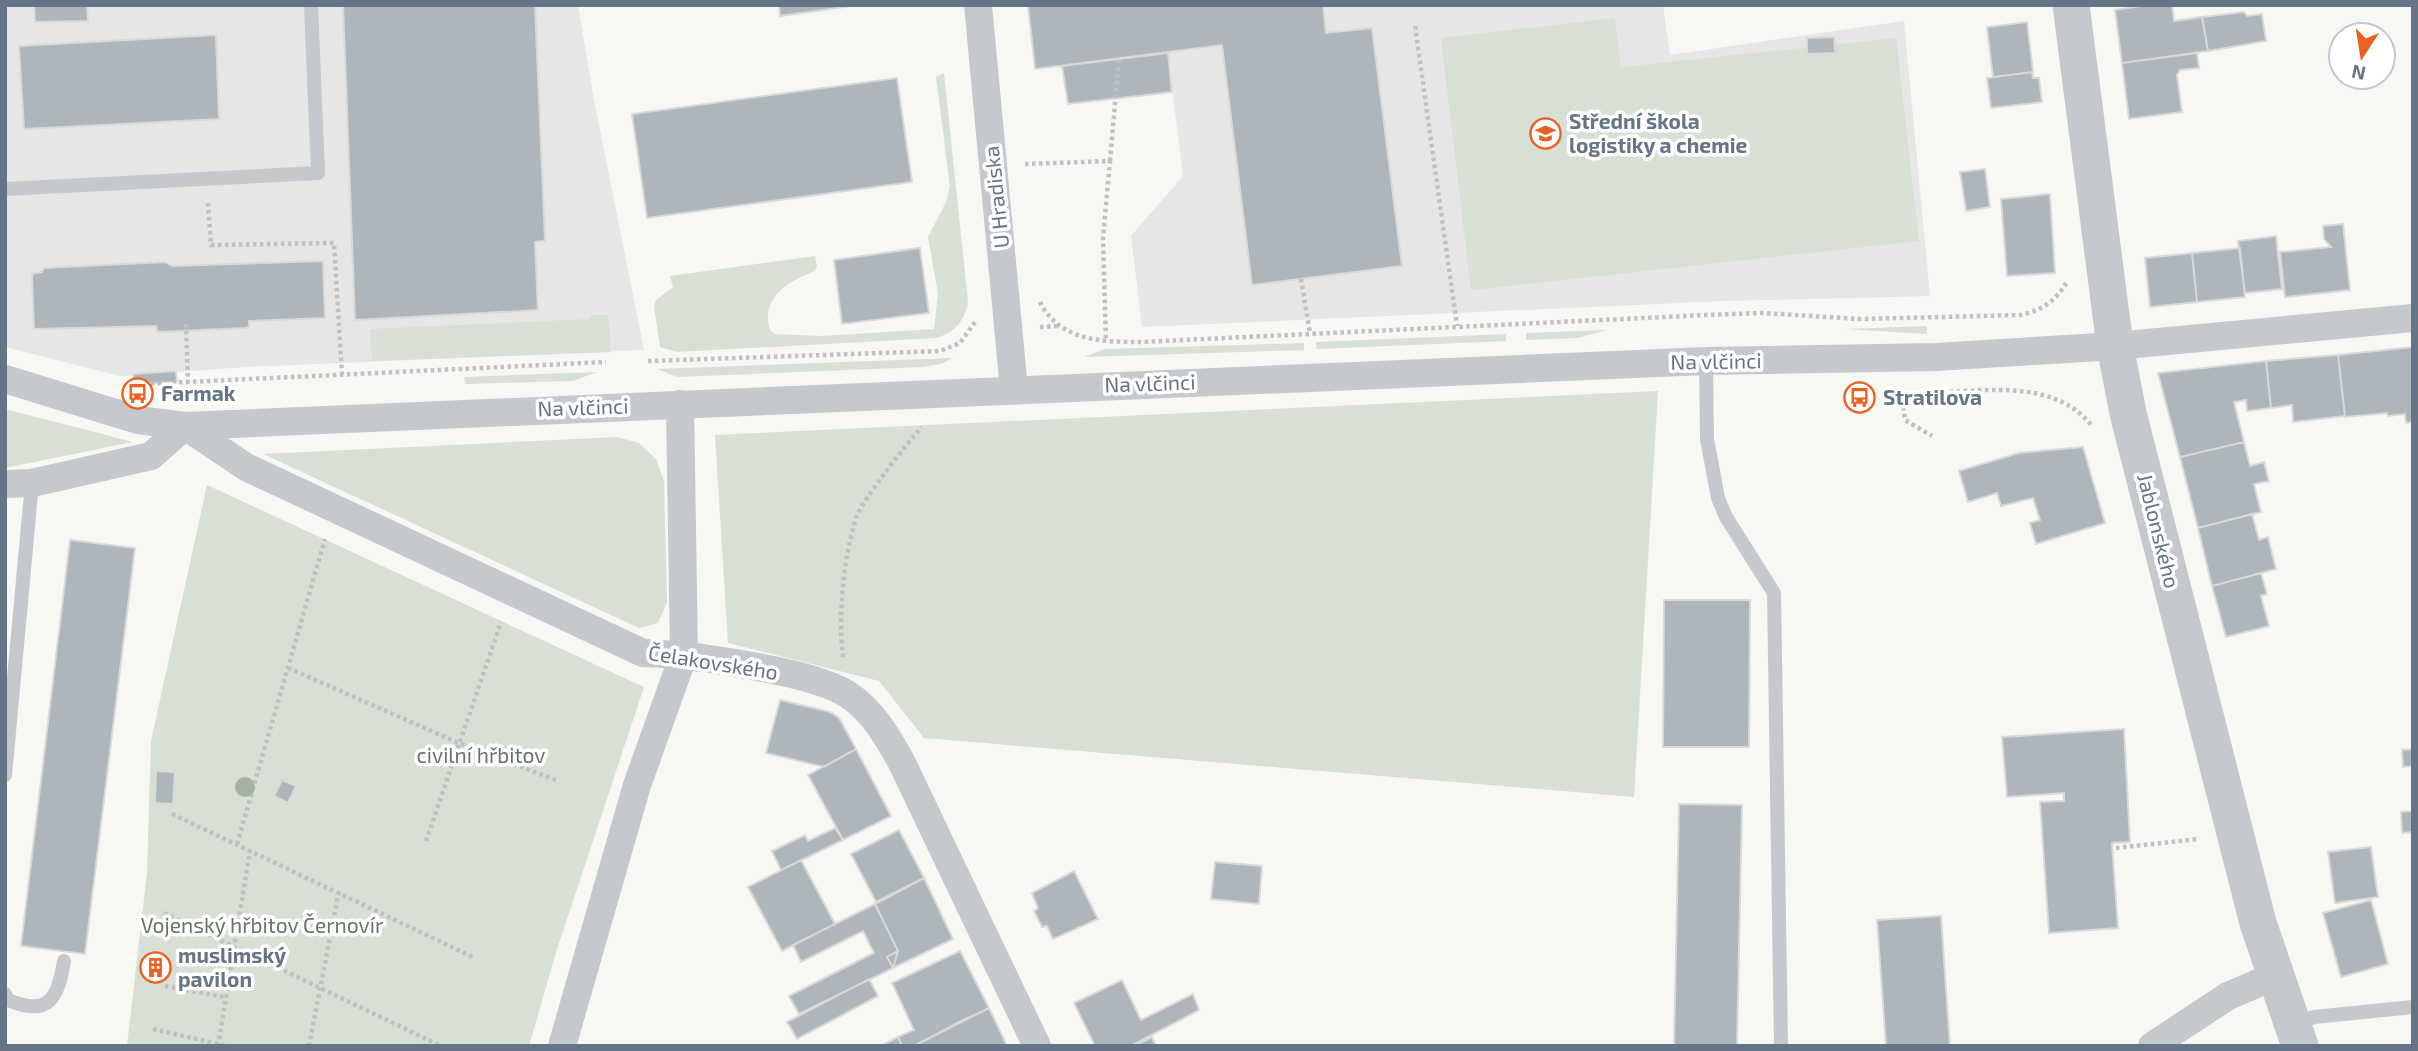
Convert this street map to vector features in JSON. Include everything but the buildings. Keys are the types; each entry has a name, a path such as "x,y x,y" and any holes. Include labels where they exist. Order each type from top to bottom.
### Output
{"street":[{"name":"U Hradiska","path":"978,5 1014,390"},
{"name":"Jablonského","path":"2071,5 2115,346 2128,413 2274,976 2295,1035"},
{"path":"2115,346 2413,318"},
{"name":"Na vlčinci","path":"5,379 138,420 185,426 1706,361 1910,358 2115,346"},
{"path":"562,1046 637,785 684,654 680,404"},
{"path":"19,484 151,456 185,426"},
{"name":"Čelakovského","path":"185,426 246,467 643,653 684,654 812,681 847,694 875,720 901,761 1037,1046"},
{"path":"2152,1046 2228,996 2274,976"}],"lane":[{"path":"5,189 318,173 311,5"},
{"path":"1706,361 1707,439 1718,498 1726,517 1774,593 1781,1046"},
{"path":"5,775 19,484"},
{"path":"5,994 8,1000 28,1009 46,1005 60,987 64,961"},
{"path":"2295,1035 2315,1017 2413,1007"}],"path":[{"path":"1415,26 1457,327"},
{"path":"1106,342 1103,238 1119,59"},
{"path":"1020,164 1110,161"},
{"path":"207,178 211,245 334,243 342,375"},
{"path":"1037,298 1046,314 1059,326 1077,336 1106,342 1763,313 1860,318 2021,315 2043,309 2062,290 2071,271"},
{"path":"1301,279 1310,333"},
{"path":"648,361 940,351 960,343 976,318"},
{"path":"186,324 188,382 606,362"},
{"path":"1040,327 1059,326"},
{"path":"1932,436 1905,420 1902,394 2031,390 2068,407 2087,420 2096,431"},
{"path":"847,694 839,617 857,516 906,444 954,393"},
{"path":"237,844 325,539 337,511"},
{"path":"426,841 512,592"},
{"path":"288,668 459,743 558,781"},
{"path":"172,814 339,891 475,958"},
{"path":"2116,848 2204,838"},
{"path":"218,1045 250,851"},
{"path":"309,1046 339,891"},
{"path":"164,913 441,1046"},
{"path":"165,986 224,998"},
{"path":"153,1029 227,1046"}],"shaded area":[{"path":"5,5 578,5 594,100 644,350 246,367 120,376 5,347"},
{"name":"Střední škola logistiky a chemie","path":"1028,5 1663,5 1670,55 1904,21 1930,296 1724,301 1142,327 1131,236 1183,176 1168,54 1035,69"}],"green space":[{"path":"1615,18 1621,67 1896,38 1919,241 1471,290 1441,38"},
{"path":"944,73 968,302 958,325 936,338 677,352 660,347 654,306 656,300 673,287 670,276 815,256 815,271 786,286 773,300 768,319 770,330 775,334 822,336 934,329 938,293 928,237 946,202 950,187 936,77"},
{"path":"591,315 608,315 611,352 372,361 370,329 590,319"},
{"path":"1927,326 1927,334 1845,329"},
{"path":"1607,330 1577,338 1526,340 1526,333"},
{"path":"1506,334 1506,341 1317,349 1316,342"},
{"path":"1304,343 1304,350 1084,357 1105,349"},
{"path":"953,358 941,364 922,367 677,377 657,369"},
{"path":"597,372 573,381 465,384 464,377"},
{"path":"1658,391 1634,797 924,738 879,681 728,643 715,435"},
{"path":"5,409 133,442 5,468"},
{"path":"617,437 639,443 656,459 664,481 667,602 658,623 639,628 263,454"},
{"path":"207,485 644,687 557,949 529,1046 127,1046 147,873 151,741"}],"place":[{"name":"Střední škola logistiky a chemie","path":"1546,134"},
{"name":"Farmak","path":"138,394"},
{"name":"Stratilova","path":"1860,398"},
{"name":"muslimský pavilon","path":"155,968"}],"park label":[{"name":"civilní hřbitov","path":"481,756"},
{"name":"Vojenský hřbitov Černovír","path":"262,926"}]}
